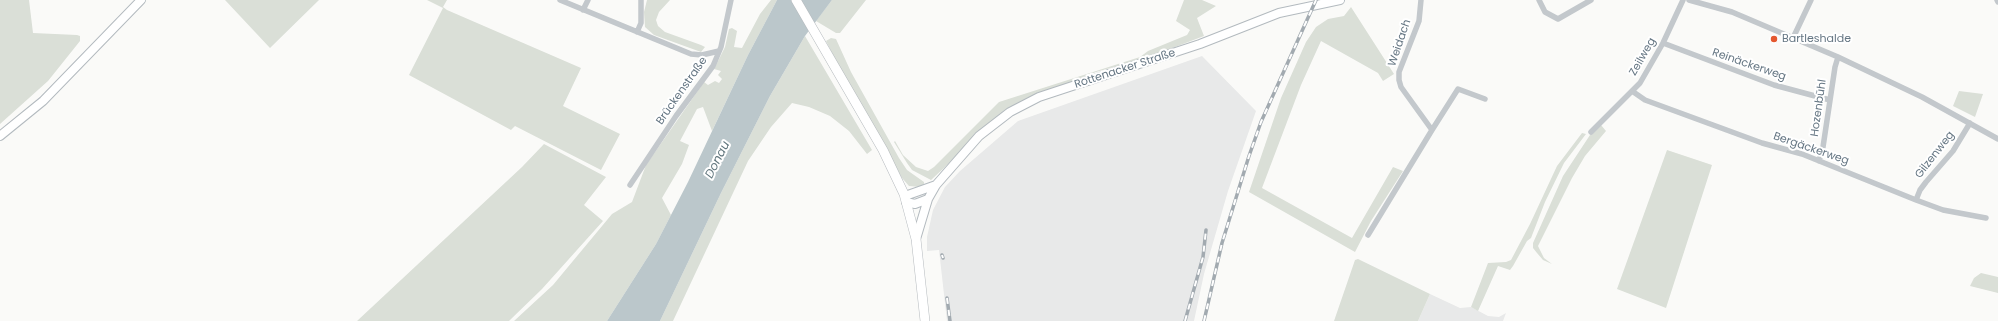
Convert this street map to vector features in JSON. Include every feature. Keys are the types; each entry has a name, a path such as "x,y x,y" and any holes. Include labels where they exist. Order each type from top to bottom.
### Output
{"main road":[{"path":"0,136 43,101 141,0"},
{"path":"796,0 883,150 906,199 916,239 925,321"},
{"name":"Rottenacker Straße","path":"916,239 928,199 936,185 979,136 1010,112 1039,97 1200,44 1279,13 1340,0"},
{"name":"Rottenacker Straße","path":"906,199 936,185"},
{"path":"906,199 916,204 928,199"}],"street":[{"path":"560,0 691,54 702,55 719,51"},
{"path":"583,10 588,0"},
{"path":"637,32 641,23 641,0"},
{"name":"Brückenstraße","path":"630,185 676,116 712,66 719,51 731,0"},
{"name":"Weidach","path":"1421,0 1419,21 1399,72 1399,80 1402,87 1432,130"},
{"path":"1539,0 1545,12 1558,19 1591,0"},
{"name":"Zeilweg","path":"1591,132 1632,91 1650,70 1683,0"},
{"path":"1689,0 1732,12 1838,57 1917,94 1998,139"},
{"path":"1793,38 1811,0"},
{"name":"Reinäckerweg","path":"1663,43 1774,86 1830,100"},
{"name":"Hozenbühl","path":"1819,161 1824,147 1835,67 1838,57"},
{"path":"1368,235 1458,89 1485,99"},
{"name":"Bergäckerweg","path":"1632,91 1645,100 1762,143 1819,161 1943,210 1986,218"},
{"name":"Gilzenweg","path":"1916,200 1923,186 1953,151 1970,123"}],"shaded area":[{"path":"0,0 29,0 33,33 77,35 80,36 80,41 48,81 0,124"},
{"path":"225,0 319,0 270,48"},
{"path":"427,0 447,0 443,7 447,10 581,68 563,106 620,134 601,170 515,126 511,130 409,75 443,8"},
{"path":"647,0 670,0 659,12 656,20 658,26 665,32 705,47 701,52 654,35 645,27 644,12"},
{"path":"771,0 777,0 748,55 712,131 703,107 697,109 680,141 689,145 682,164 662,198 671,215 656,244 607,321 514,321 553,285 612,214 632,202 646,165 704,82 708,85 715,81 719,83 722,79 718,75 721,71 714,69 725,47 729,29 732,28 737,31 734,47 742,48 760,14"},
{"path":"832,0 866,0 840,33 836,33 816,21"},
{"path":"1184,0 1202,0 1216,6 1197,18 1204,36 1146,58 1096,72 1009,107 981,130 931,180 912,170 894,142 895,141 903,155 916,167 928,171 934,167 999,102 1140,57 1148,51 1187,35 1190,30 1176,21"},
{"path":"1351,7 1394,74 1383,81 1378,73 1321,41 1301,85 1262,188 1352,238 1393,167 1403,171 1371,221 1355,252 1249,192 1281,98 1306,42 1316,27 1328,19 1344,16"},
{"path":"805,36 872,150 867,154 849,131 830,116 809,107 792,103 771,127 748,161 673,321 660,321 721,193 770,96"},
{"path":"831,38 836,39 851,72 899,158 907,170 924,182 924,184 920,187 909,186 902,178 842,73 826,41"},
{"path":"1202,56 1256,111 1228,191 1204,274 1194,321 947,321 939,250 927,251 927,237 933,210 945,187 960,171 1018,121"},
{"path":"1959,91 1983,94 1975,117 1953,106"},
{"path":"1601,125 1606,131 1585,156 1572,178 1538,246 1544,258 1552,264 1543,260 1533,248 1533,243 1563,176 1590,135"},
{"path":"1582,133 1586,134 1564,163 1545,202 1531,238 1527,241 1510,270 1498,266 1478,311 1471,307 1488,263 1506,262 1511,260 1530,224 1557,166"},
{"path":"544,144 606,177 584,205 603,221 542,289 509,321 357,321 522,167"},
{"path":"1667,150 1712,165 1666,308 1617,289"},
{"path":"1358,259 1430,294 1418,321 1334,321 1355,260"},
{"path":"1981,273 1998,277 1998,293 1970,286 1974,278"},
{"path":"1430,294 1460,308 1471,307 1488,316 1499,317 1506,313 1503,321 1418,321"}],"water":[{"name":"Donau","path":"777,0 832,0 805,36 770,96 721,193 660,321 607,321 656,244 688,182 748,55"}],"railway":[{"path":"1204,321 1222,243 1249,156 1261,122 1316,0"},
{"path":"1185,321 1203,257 1206,230"},
{"path":"947,298 950,321"}],"place":[{"name":"Bartleshalde","path":"1774,39"}]}
